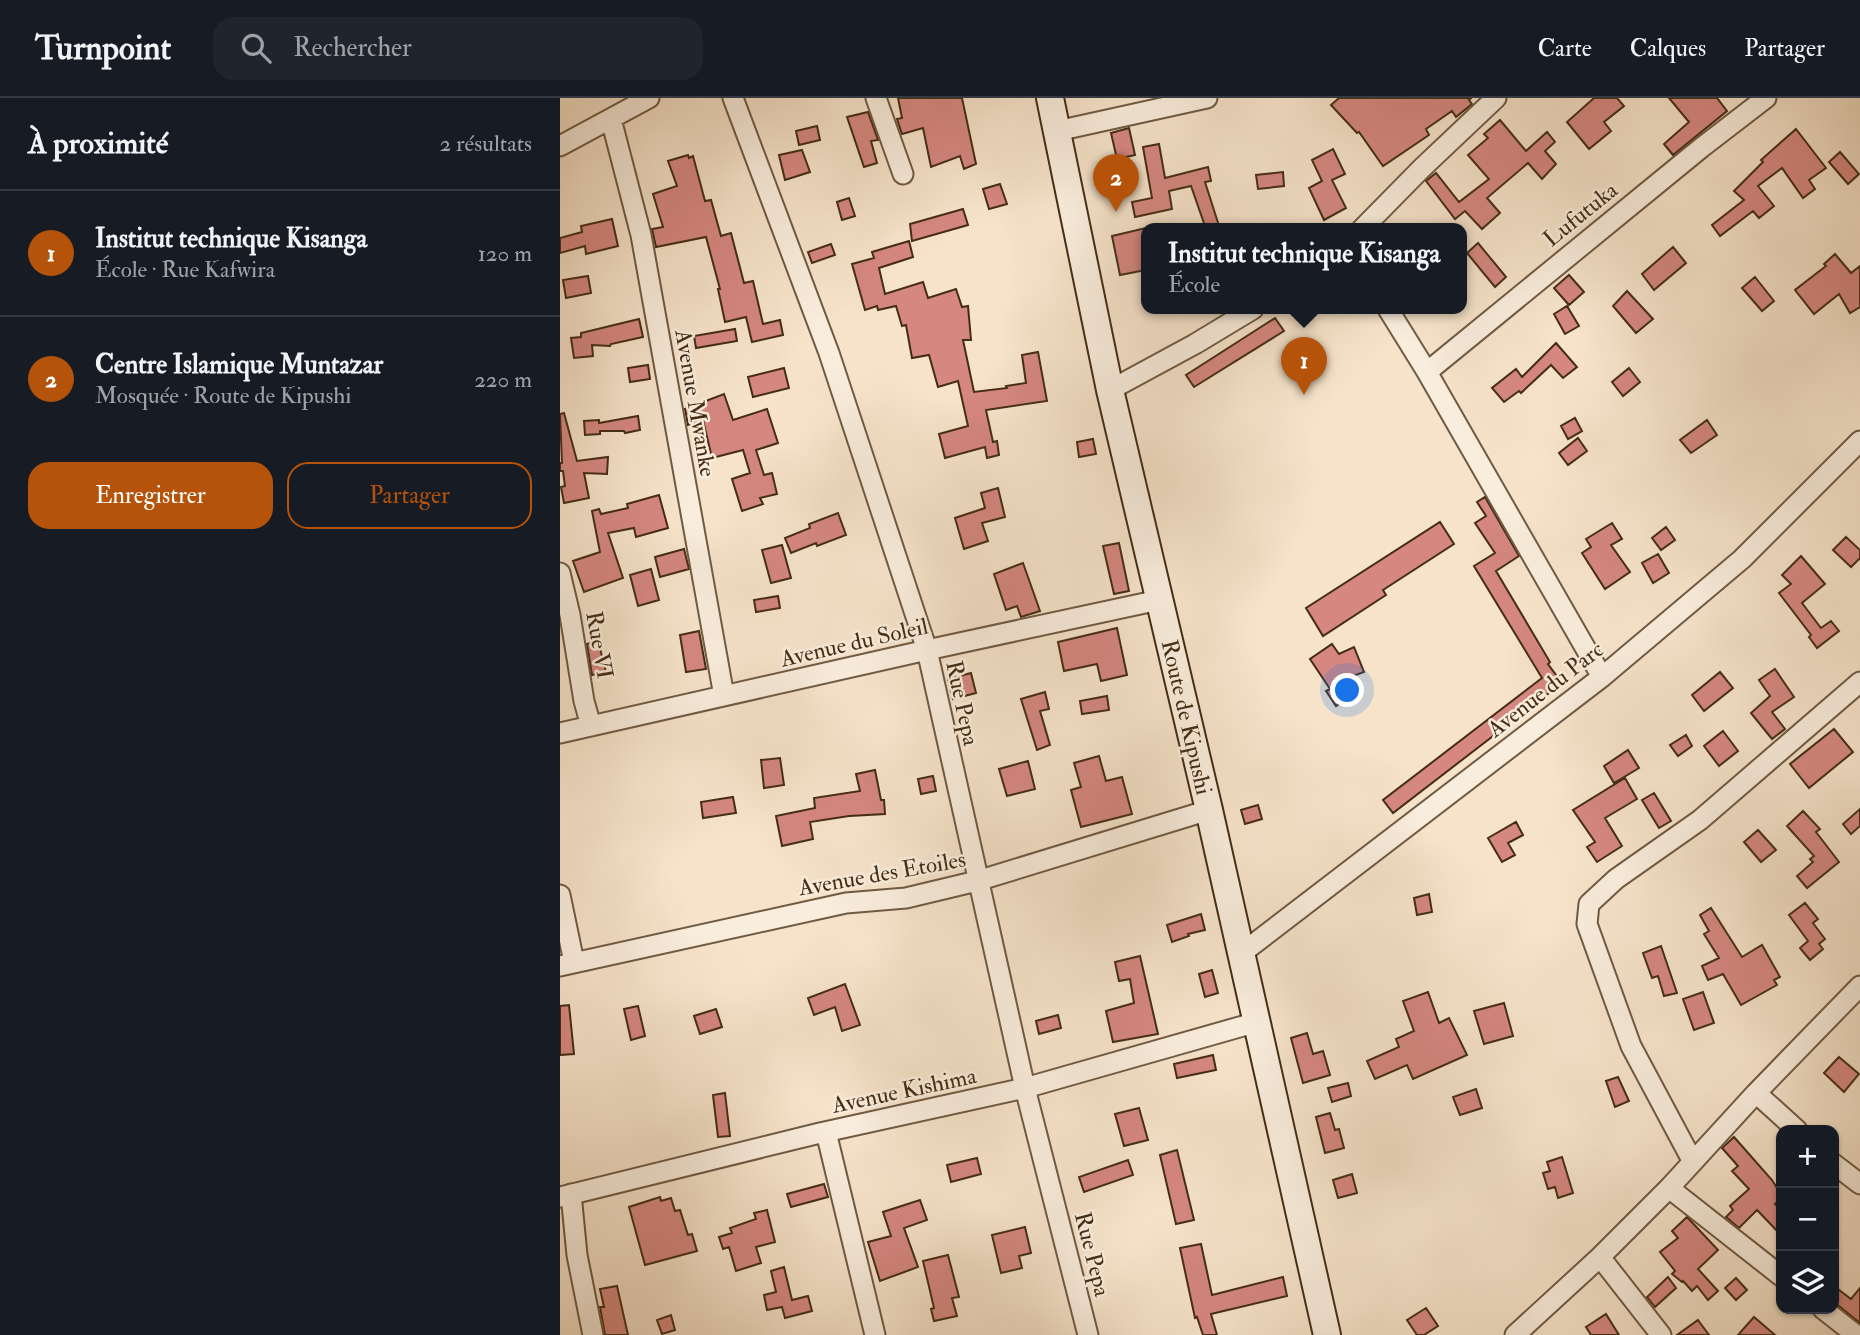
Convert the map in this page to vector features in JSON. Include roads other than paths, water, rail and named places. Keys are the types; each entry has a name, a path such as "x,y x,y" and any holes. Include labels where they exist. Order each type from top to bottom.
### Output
{"main road":[{"name":"Route de Kipushi","path":"1050,98 1110,390 1242,953 1327,1335"}],"street":[{"path":"562,139 611,119 649,98"},
{"name":"Rue Pepa","path":"733,98 829,353 927,650 1025,1088 1088,1335"},
{"path":"876,98 903,174"},
{"path":"1057,131 1207,98"},
{"path":"1368,223 1496,98"},
{"name":"Lufutuka","path":"1427,372 1691,155 1766,98"},
{"name":"Avenue Mwanke","path":"611,119 640,235 724,696"},
{"path":"1110,390 1245,314"},
{"path":"1391,314 1602,677"},
{"name":"Avenue du Parc","path":"1242,953 1602,677 1742,559 1860,441"},
{"name":"Rue VI","path":"560,573 591,726"},
{"name":"Avenue du Soleil","path":"560,733 1159,600"},
{"path":"1693,1162 1631,1045 1587,924 1589,904 1616,879 1700,820 1860,682"},
{"name":"Avenue des Etoiles","path":"567,964 806,911 846,903 906,898 977,881 1209,810"},
{"path":"560,895 567,964"},
{"path":"1515,1335 1600,1257 1669,1188 1756,1093 1856,998"},
{"name":"Avenue Kishima","path":"565,1196 826,1132 1025,1088 1257,1022"},
{"path":"1756,1093 1791,1125"},
{"path":"826,1132 875,1335"},
{"path":"1839,1168 1860,1184"},
{"path":"1669,1188 1776,1272"},
{"path":"565,1196 593,1335"},
{"path":"1600,1257 1661,1335"},
{"path":"1829,1314 1856,1335"}],"place":[{"name":"Centre Islamique Muntazar","path":"1116,212"},
{"name":"Institut technique Kisanga","path":"1304,395"}]}
